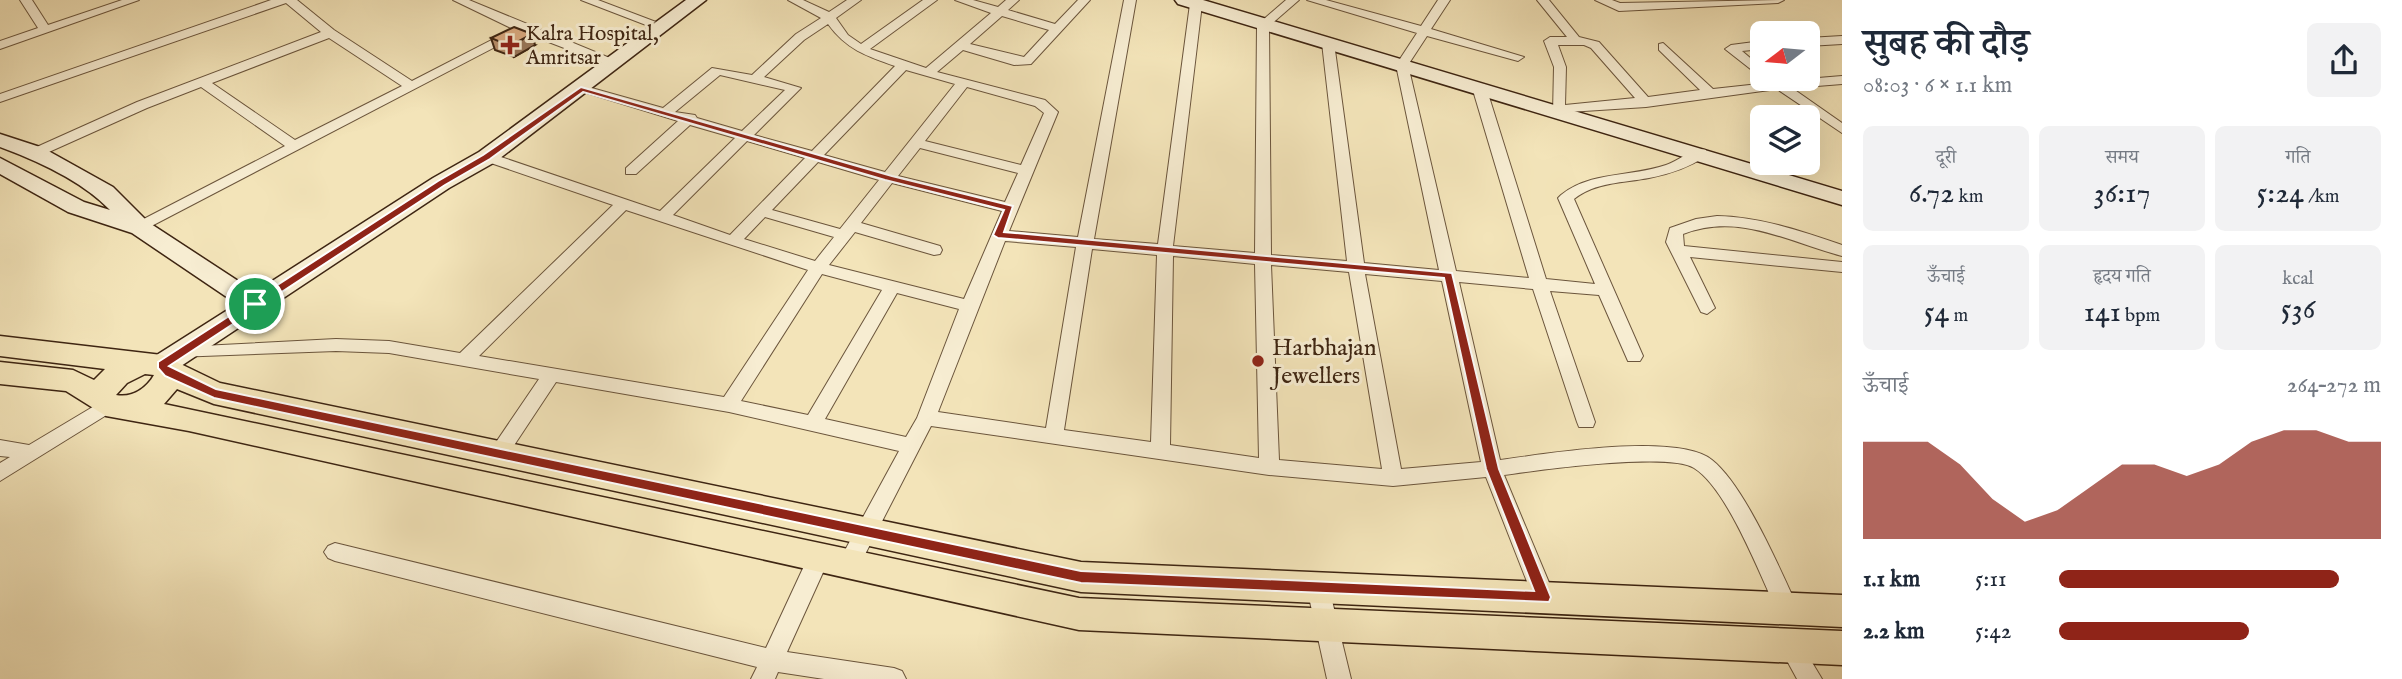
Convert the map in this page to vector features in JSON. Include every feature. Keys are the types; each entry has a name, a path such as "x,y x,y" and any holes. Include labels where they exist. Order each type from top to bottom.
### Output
{"main road":[{"path":"165,364 441,183 486,157 581,89 650,22 680,0"},
{"path":"441,183 472,155 697,0"},
{"path":"1190,2 1558,110 1842,198"},
{"path":"0,140 35,153 105,192 140,227 255,304"},
{"path":"0,164 76,207 140,227"},
{"path":"0,346 165,364 214,393 1081,577 1842,611"},
{"path":"108,404 148,400 167,383 165,364"},
{"path":"0,373 74,381 108,404 188,419 1079,614 1842,648"},
{"path":"1671,603 1693,642"}],"street":[{"path":"0,44 133,0"},
{"path":"0,98 282,0"},
{"path":"290,0 330,33 411,86"},
{"path":"459,0 522,28 609,60"},
{"path":"475,8 489,0"},
{"path":"587,0 650,22"},
{"path":"767,669 834,560 866,531 926,418 1009,208 1051,112 1048,107 928,73 861,50 844,38 829,17 794,0"},
{"path":"756,78 800,37 855,0"},
{"path":"861,50 931,0"},
{"path":"961,0 1058,29"},
{"path":"928,73 1013,0"},
{"path":"961,45 1014,61 1027,61 1084,0"},
{"path":"1054,436 1085,243 1130,0"},
{"path":"1269,467 1263,258 1263,25 1293,0"},
{"path":"1313,0 1518,57"},
{"path":"1357,12 1368,0"},
{"path":"1444,0 1402,65 1492,469 1544,597"},
{"path":"1543,0 1576,41"},
{"path":"1601,0 1619,7 1778,0"},
{"path":"32,1 45,29"},
{"path":"1160,451 1166,250 1190,2"},
{"path":"140,227 522,28"},
{"path":"35,153 99,123 330,33"},
{"path":"1646,103 1595,45 1556,40 1549,44 1560,67 1558,110 1646,103 1750,85"},
{"path":"1820,41 1842,40"},
{"path":"1328,43 1356,267 1393,478"},
{"path":"1663,47 1710,93"},
{"path":"1750,47 1731,49 1750,64"},
{"path":"733,242 903,65"},
{"path":"662,218 794,88 717,71 667,112"},
{"path":"1820,80 1842,80"},
{"path":"203,82 294,146"},
{"path":"729,405 818,268 964,82"},
{"path":"1479,88 1539,283 1586,422"},
{"path":"581,89 690,118 889,178 1009,208"},
{"path":"1787,91 1842,129"},
{"path":"631,171 690,118"},
{"path":"917,143 1026,170"},
{"path":"1634,356 1566,198 1573,190 1588,185 1674,170 1701,153"},
{"path":"486,157 733,242 818,268 969,306"},
{"path":"466,358 624,203"},
{"path":"763,212 934,250"},
{"path":"1706,308 1675,242 1676,231 1690,223 1715,220 1745,222 1776,229 1842,251"},
{"path":"998,235 1604,290"},
{"path":"1679,251 1842,267"},
{"path":"813,423 893,286"},
{"path":"165,364 336,345 389,347 466,358 729,405 911,446"},
{"path":"498,454 552,373"},
{"path":"0,474 108,404"},
{"path":"926,418 1269,467 1393,478 1492,469 1578,457 1681,455 1697,460 1711,470 1724,489 1787,608"},
{"path":"0,448 32,453"},
{"path":"335,552 767,669 894,679"},
{"path":"1318,587 1339,679"},
{"path":"1790,646 1810,679"}],"building":[{"path":"514,27 532,34 510,46 491,38"}],"place":[{"name":"Kalra Hospital, Amritsar","path":"510,45"},
{"name":"Harbhajan Jewellers","path":"1258,361"}],"route":[{"path":"581,89 690,118 889,178 1009,208 998,235 1449,275 1492,469 1544,597 1081,577 214,393 169,373 162,365 255,304 441,183 486,157 581,89"}]}
